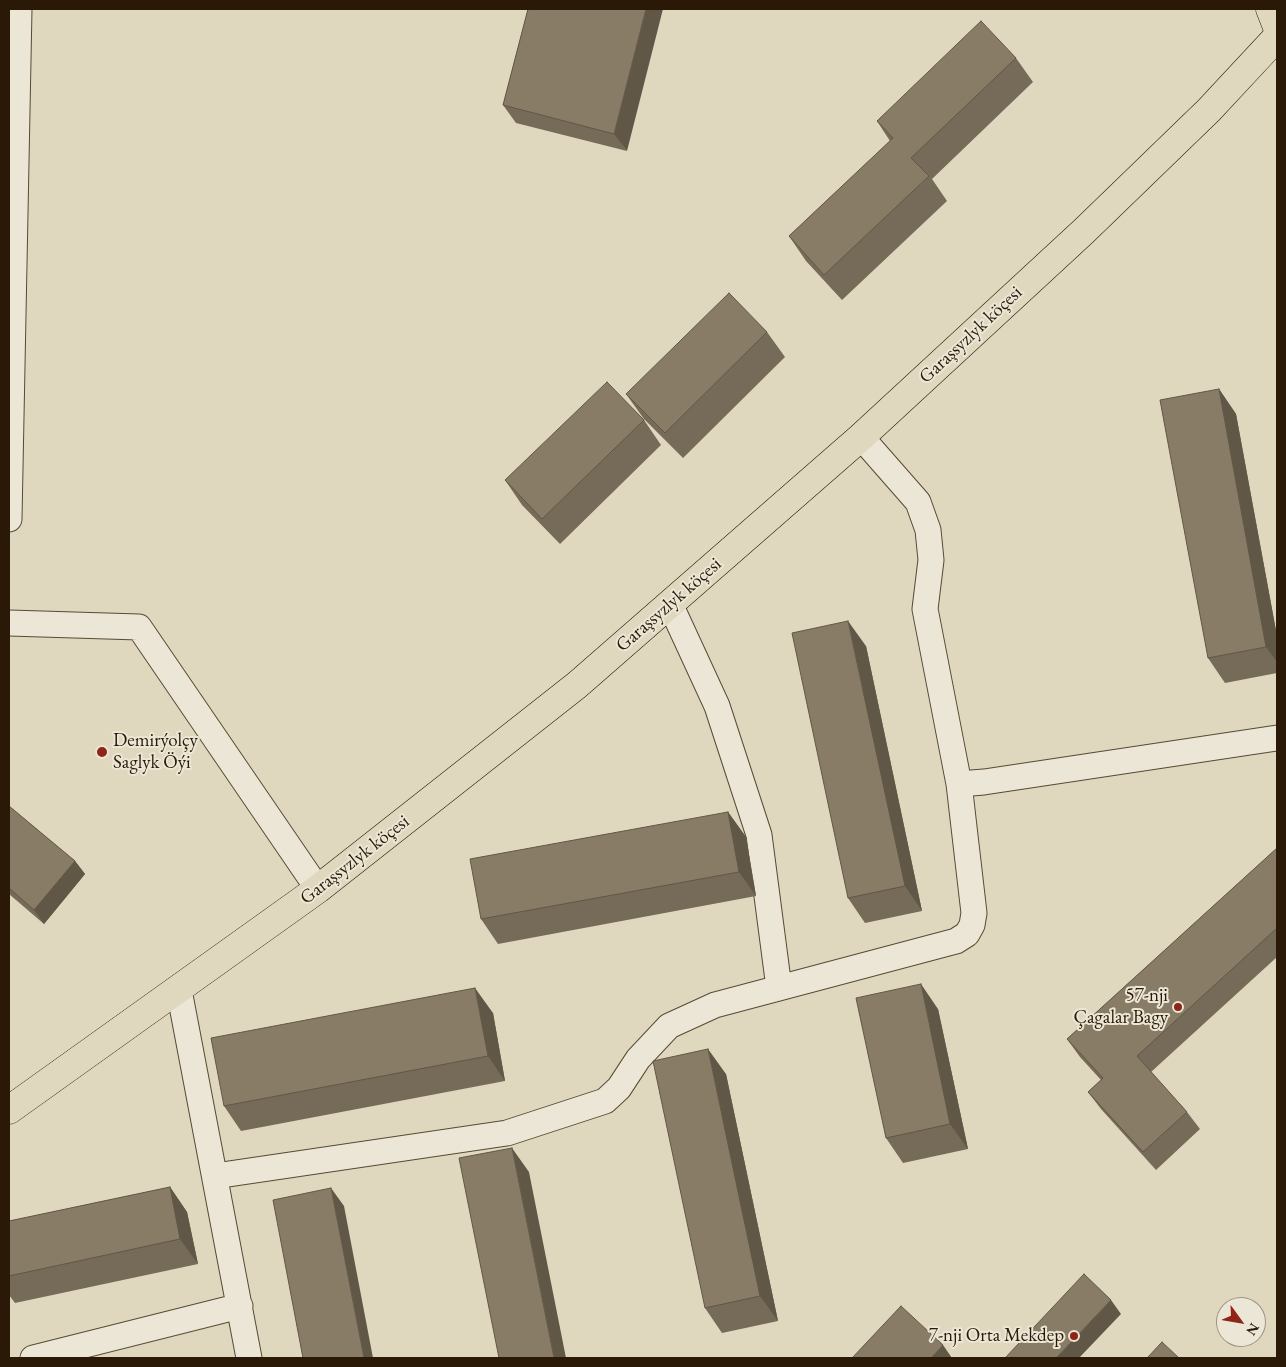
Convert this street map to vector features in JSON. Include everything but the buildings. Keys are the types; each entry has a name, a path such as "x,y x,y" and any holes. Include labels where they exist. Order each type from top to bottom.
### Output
{"main road":[{"path":"1270,9 1277,27"},
{"name":"Garaşsyzlyk köçesi","path":"9,1110 318,889 577,685 861,437 1181,137 1277,37"}],"street":[{"path":"9,519 19,9"},
{"path":"215,1176 507,1133 605,1101 620,1088 638,1058 669,1026 715,1005 956,941 967,934 972,925 974,913 959,784 925,609 932,560 928,530 918,502 861,437"},
{"path":"670,604 717,706 759,835 779,988"},
{"path":"9,623 139,627 318,889"},
{"path":"959,784 984,782 1277,738"},
{"path":"179,990 249,1358"},
{"path":"32,1358 240,1306"}],"place":[{"name":"Demirýolçy Saglyk Öýi","path":"102,752"},
{"name":"57-nji Çagalar Bagy","path":"1178,1007"},
{"name":"7-nji Orta Mekdep","path":"1074,1336"}]}
